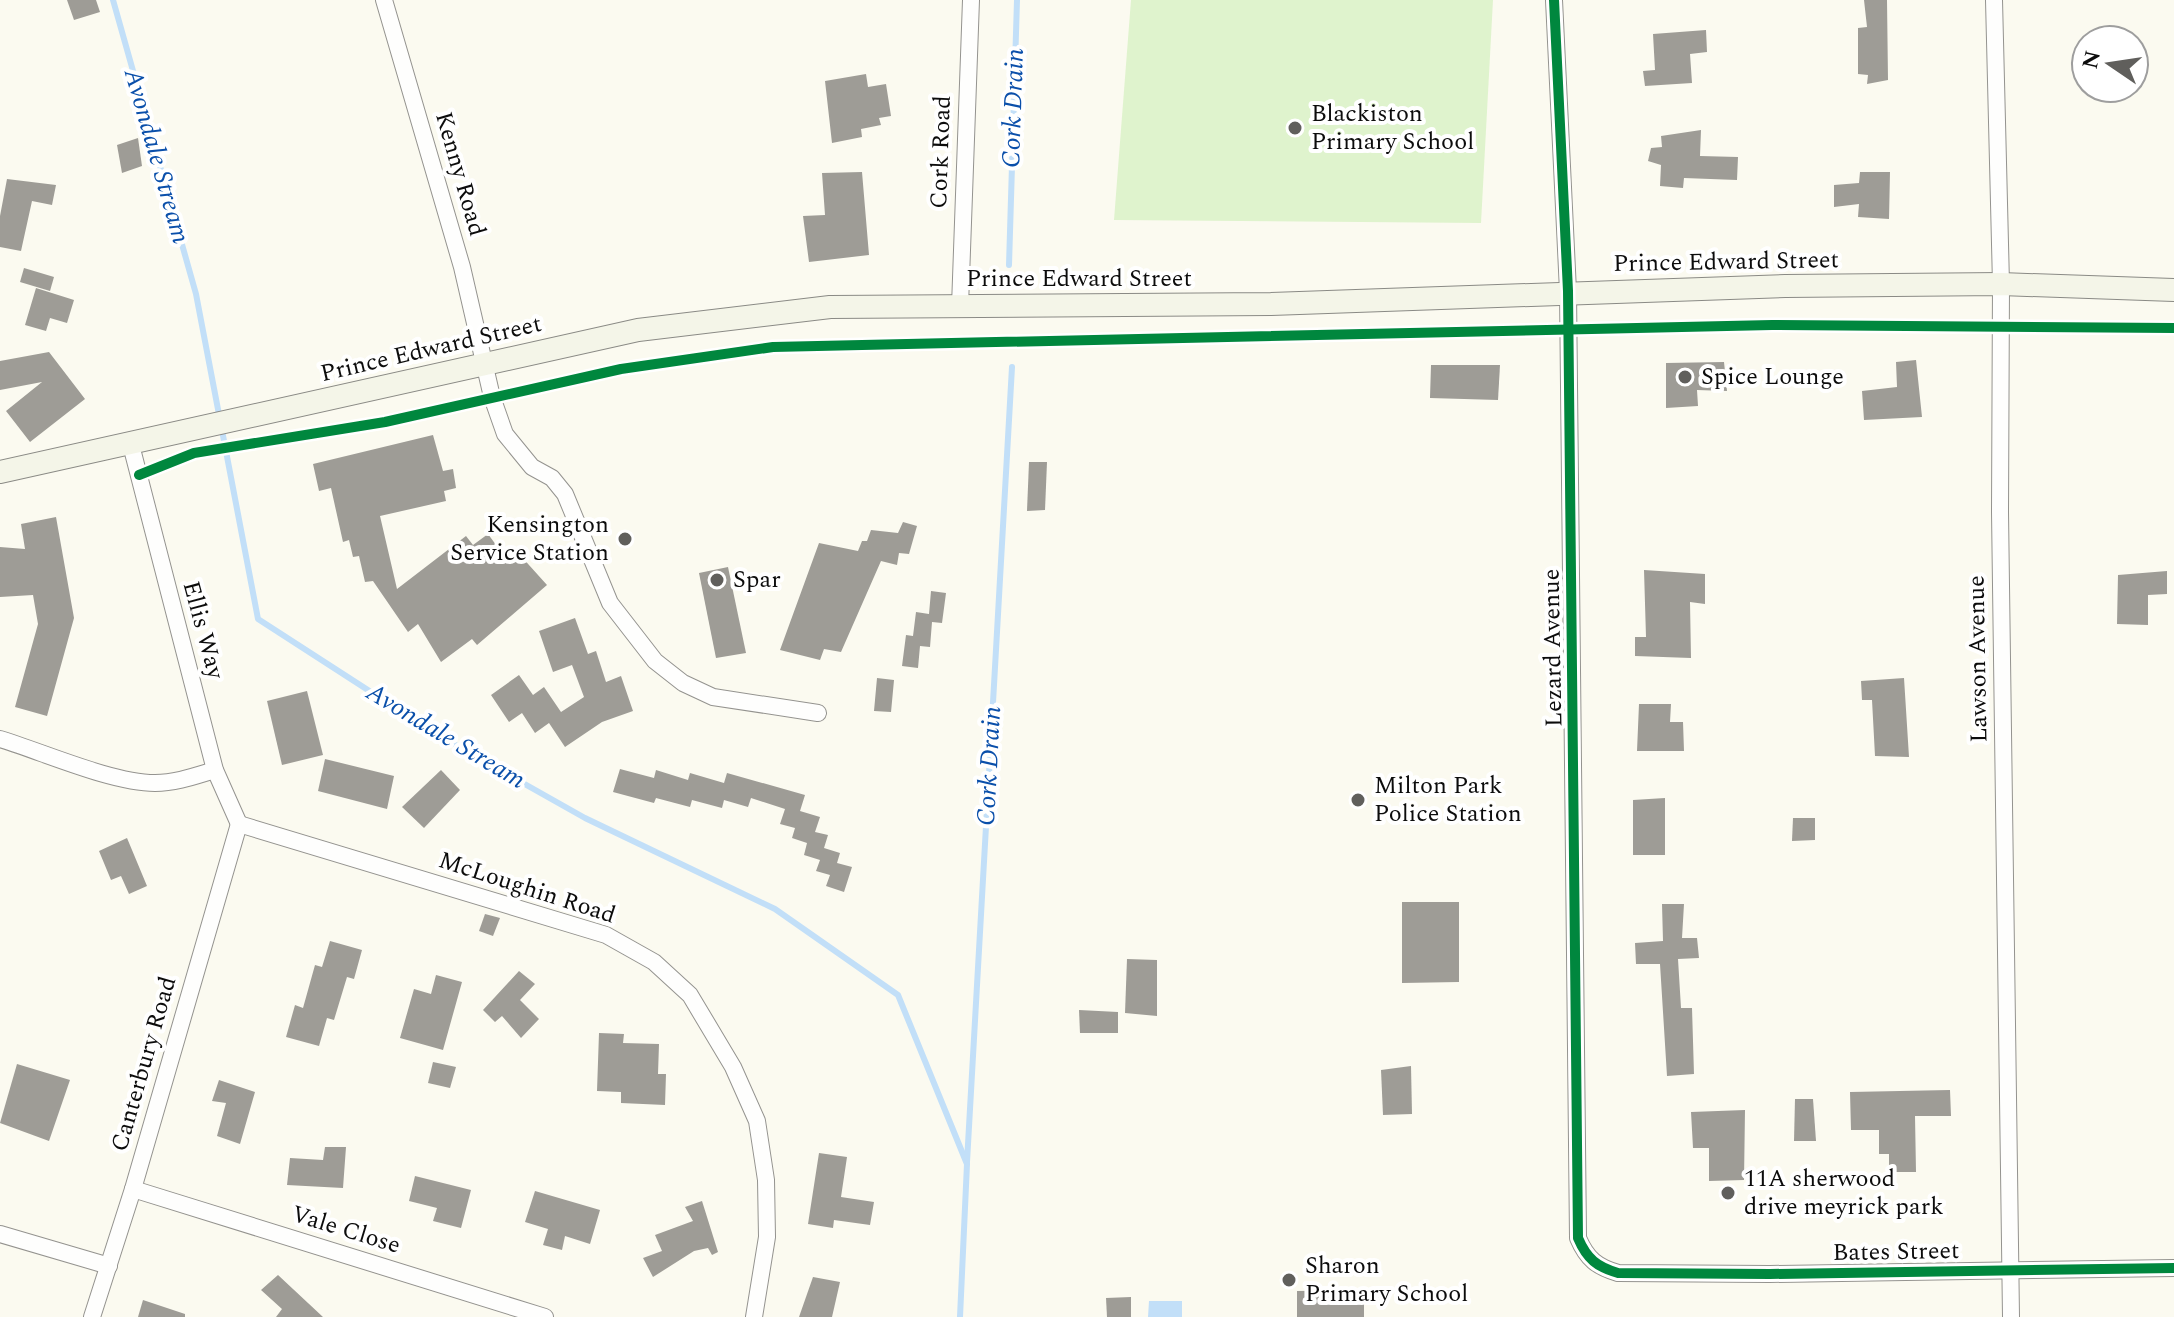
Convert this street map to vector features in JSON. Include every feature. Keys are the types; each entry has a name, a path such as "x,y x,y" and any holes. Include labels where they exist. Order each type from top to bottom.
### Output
{"main road":[{"name":"Prince Edward Street","path":"0,472 638,330 830,307 1271,304 1568,291 2001,284 2174,290"}],"street":[{"name":"Kenny Road","path":"384,0 462,267 484,363 505,434 526,460 552,478 565,494 610,603 655,661 683,683 713,697 818,713"},
{"name":"Cork Road","path":"960,306 971,0"},
{"name":"Lezard Avenue","path":"1554,0 1568,291 1578,1238 1585,1256 1602,1269 1618,1273"},
{"name":"Lawson Avenue","path":"1994,0 2001,284 2000,512 2011,1317"},
{"name":"Ellis Way","path":"131,445 215,770 239,824"},
{"path":"0,739 118,777 152,783 178,781 215,770"},
{"name":"Canterbury Road","path":"92,1317 133,1189 239,824"},
{"name":"McLoughin Road","path":"239,824 606,935 654,962 690,995 733,1067 757,1121 766,1180 767,1237 754,1317"},
{"name":"Vale Close","path":"133,1189 545,1317"},
{"path":"0,1234 109,1266"},
{"name":"Bates Street","path":"1618,1273 2174,1268"}],"green space":[{"name":"Blackiston Primary School","path":"1131,0 1493,0 1481,223 1114,220"}],"water":[{"path":"1149,1301 1182,1301 1182,1317 1148,1317"}],"building":[{"path":"67,0 96,0 100,12 74,20"},
{"path":"1864,0 1887,0 1888,80 1867,84 1868,75 1858,74 1858,28 1867,27"},
{"path":"1706,30 1707,52 1690,54 1692,83 1645,86 1643,71 1655,70 1653,34"},
{"path":"866,74 868,87 886,84 891,116 879,118 881,125 861,129 862,137 832,143 825,81"},
{"path":"1701,130 1700,156 1738,157 1737,180 1684,178 1683,188 1660,186 1661,165 1648,161 1651,148 1662,147 1661,136"},
{"path":"138,138 142,166 122,173 117,145"},
{"path":"862,172 869,255 809,262 803,216 825,215 822,173"},
{"path":"1860,172 1890,172 1889,219 1858,217 1859,204 1834,207 1834,185 1859,183"},
{"path":"7,179 56,185 52,205 32,201 21,251 0,247 0,216"},
{"path":"24,268 54,277 50,291 20,282"},
{"path":"36,288 74,300 67,323 50,318 46,331 25,325"},
{"path":"49,352 85,399 30,442 6,411 42,382 0,390 0,361"},
{"path":"1916,360 1922,417 1864,420 1862,391 1897,387 1896,362"},
{"path":"1724,362 1727,391 1697,390 1698,406 1666,408 1666,363"},
{"path":"1431,365 1500,365 1498,400 1430,398"},
{"path":"433,435 443,471 453,469 456,488 444,491 446,501 380,516 397,589 466,536 473,545 488,534 510,564 520,555 547,585 477,645 472,639 441,662 418,624 408,632 373,581 365,582 359,556 353,557 349,540 343,542 331,488 319,491 313,464"},
{"path":"1029,462 1047,462 1045,510 1027,511"},
{"path":"56,517 74,618 47,716 15,707 38,624 33,595 0,597 0,547 25,549 21,524"},
{"path":"903,522 917,526 909,554 899,553 897,565 881,561 841,652 824,649 820,660 780,650 819,543 858,551 871,530 898,533"},
{"path":"728,567 746,653 716,658 699,573"},
{"path":"1644,570 1705,574 1705,604 1690,602 1691,658 1635,656 1635,637 1646,637"},
{"path":"2167,571 2167,594 2148,595 2148,625 2117,624 2118,575"},
{"path":"931,591 946,593 942,623 932,622 930,647 920,646 918,668 902,666 906,635 913,636 916,612 929,614"},
{"path":"575,618 588,654 596,651 606,682 621,676 633,711 602,722 565,747 549,723 535,733 522,713 509,722 491,695 519,675 533,695 544,687 561,712 584,697 572,665 553,672 539,631"},
{"path":"877,678 894,680 891,712 874,711"},
{"path":"1904,678 1909,757 1875,756 1872,700 1862,700 1861,681"},
{"path":"307,691 323,755 282,765 267,701"},
{"path":"1639,704 1671,704 1670,722 1683,722 1684,751 1637,751"},
{"path":"325,759 394,776 387,809 318,791"},
{"path":"620,769 654,778 656,770 688,780 690,773 724,783 727,773 805,795 800,811 820,817 815,832 828,835 824,848 840,853 837,863 852,867 844,892 826,886 830,875 816,871 820,860 804,855 807,843 792,838 795,828 780,824 785,809 751,798 748,807 724,800 722,808 692,800 690,807 656,798 654,803 613,792"},
{"path":"441,770 460,790 424,828 402,807"},
{"path":"1665,798 1665,855 1633,855 1633,800"},
{"path":"1793,818 1815,818 1815,840 1792,841"},
{"path":"127,838 147,886 129,894 121,876 111,880 99,851"},
{"path":"1402,902 1459,902 1459,982 1402,983"},
{"path":"1662,904 1684,904 1682,938 1697,938 1699,958 1678,959 1681,1008 1692,1008 1694,1074 1667,1076 1660,964 1636,964 1635,943 1663,941"},
{"path":"485,914 500,918 493,936 479,931"},
{"path":"330,941 362,950 354,979 347,977 334,1020 327,1018 319,1046 286,1037 295,1005 303,1008 315,965 322,967"},
{"path":"1127,959 1157,960 1157,1016 1125,1013"},
{"path":"519,971 535,984 520,1000 539,1019 521,1038 502,1016 495,1022 483,1010"},
{"path":"436,975 462,982 443,1050 400,1038 414,989 431,994"},
{"path":"1079,1010 1118,1012 1118,1033 1080,1033"},
{"path":"599,1033 624,1034 623,1043 659,1044 658,1074 666,1074 665,1105 621,1103 621,1092 597,1091"},
{"path":"433,1062 456,1067 450,1088 428,1083"},
{"path":"17,1064 70,1080 49,1141 0,1123"},
{"path":"1411,1066 1412,1114 1383,1115 1381,1070"},
{"path":"219,1080 255,1092 240,1144 217,1136 226,1103 212,1101"},
{"path":"1950,1090 1951,1116 1915,1116 1916,1172 1889,1172 1889,1154 1879,1154 1879,1130 1851,1130 1850,1092"},
{"path":"1795,1099 1813,1099 1816,1141 1794,1141"},
{"path":"1745,1110 1744,1180 1709,1181 1709,1148 1693,1148 1691,1112"},
{"path":"325,1147 346,1147 343,1188 287,1185 290,1158 323,1160"},
{"path":"819,1153 847,1157 841,1197 874,1202 870,1225 834,1220 833,1228 808,1224"},
{"path":"415,1176 471,1190 461,1228 433,1221 437,1208 409,1201"},
{"path":"535,1191 600,1210 590,1244 565,1236 562,1250 543,1245 548,1229 525,1222"},
{"path":"702,1201 718,1252 712,1255 708,1248 694,1251 653,1277 643,1258 662,1251 655,1235 693,1221 685,1207"},
{"path":"278,1275 323,1317 276,1317 282,1309 261,1290"},
{"path":"813,1277 840,1282 832,1317 799,1317"},
{"path":"1364,1290 1364,1317 1297,1317 1297,1291"},
{"path":"1131,1297 1131,1317 1107,1317 1106,1298"},
{"path":"143,1300 185,1314 185,1317 138,1317"}],"waterway":[{"name":"Avondale Stream","path":"113,0 196,294 258,619 436,734 585,818 775,909 898,995 967,1164 960,1317"},
{"name":"Cork Drain","path":"1009,265 1017,0"},
{"name":"Cork Drain","path":"967,1162 1012,367"}],"cycle path":[{"path":"1554,0 1568,291 1578,1238 1581,1245 1594,1261 1618,1273 2174,1268"},
{"path":"139,475 194,453 385,422 621,369 773,347 1772,325 2174,328"}],"place":[{"name":"Blackiston Primary School","path":"1295,128"},
{"name":"Spice Lounge","path":"1685,377"},
{"name":"Kensington Service Station","path":"625,539"},
{"name":"Spar","path":"717,580"},
{"name":"Milton Park Police Station","path":"1358,800"},
{"name":"11A sherwood drive meyrick park","path":"1728,1193"},
{"name":"Sharon Primary School","path":"1289,1280"}]}
